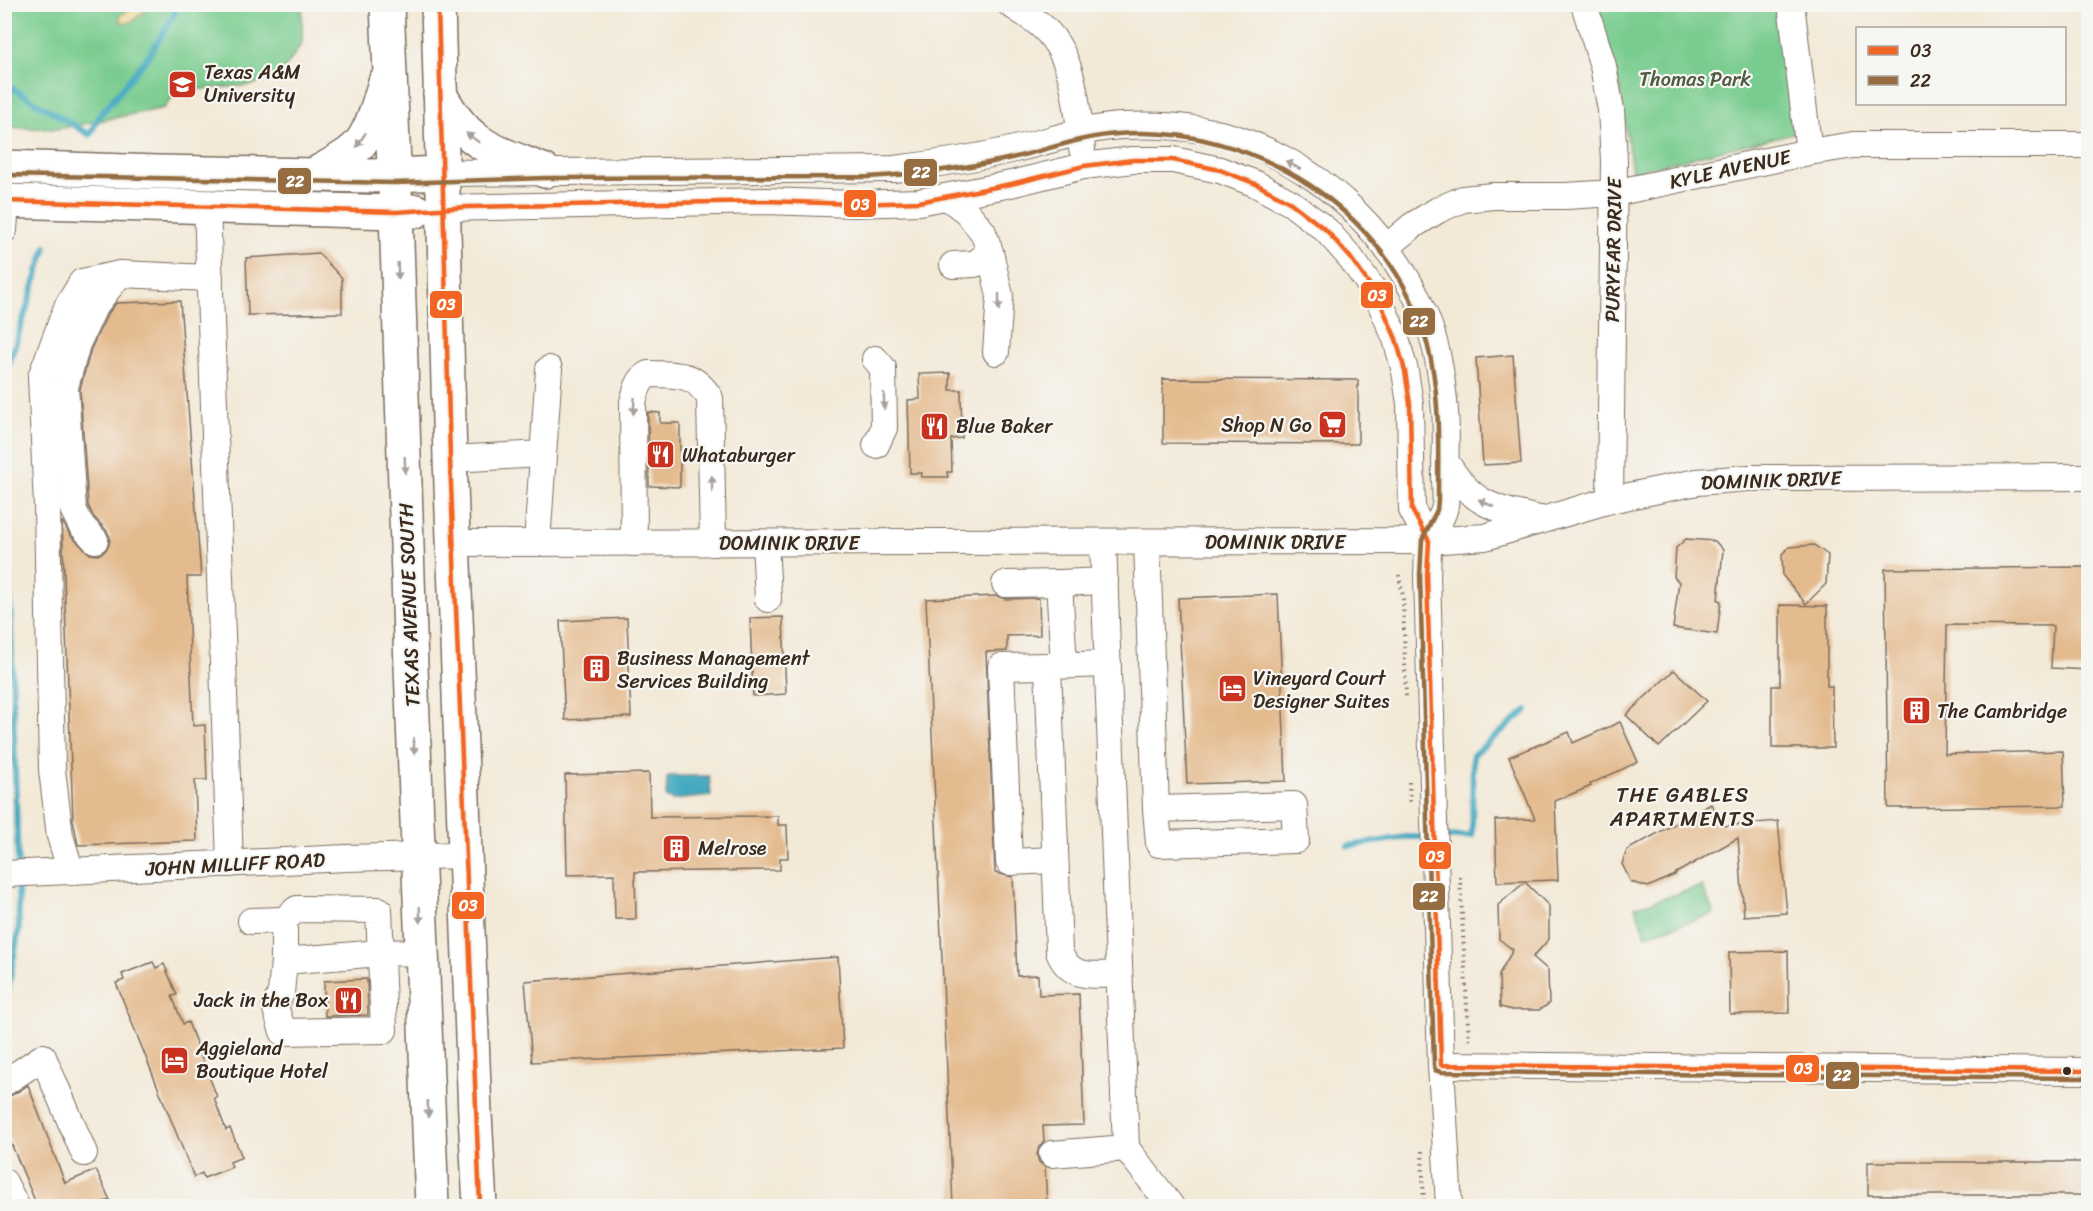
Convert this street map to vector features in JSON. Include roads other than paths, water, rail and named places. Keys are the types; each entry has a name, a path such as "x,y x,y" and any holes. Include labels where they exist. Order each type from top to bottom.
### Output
{"main road":[{"name":"TEXAS AVENUE SOUTH","path":"387,4 432,1206"},
{"path":"438,4 450,459 480,1206"},
{"path":"315,174 346,157 358,146 377,109 389,66"},
{"path":"440,94 451,114 474,140 545,171"},
{"path":"7,190 158,172 395,176 442,173"},
{"path":"7,190 207,206 396,212 443,208"}],"street":[{"path":"1010,4 1039,23 1055,41 1068,66 1084,166"},
{"name":"PURYEAR DRIVE","path":"1584,4 1603,66 1611,110 1614,194 1610,500"},
{"path":"1791,4 1809,152"},
{"path":"442,173 894,169 1007,151 1080,132 1118,126 1156,125 1199,130 1246,141 1293,164 1337,193 1363,219 1387,247 1412,287 1426,318 1439,361 1445,412 1445,508 1429,542 1421,800 1435,866 1441,1065 1449,1206"},
{"name":"KYLE AVENUE","path":"1387,247 1412,226 1438,210 1463,199 1493,196 1614,194 1854,144 2088,146"},
{"path":"443,208 765,201 854,204 920,202 1011,184 1084,166 1133,160 1173,160 1220,170 1256,184 1291,203 1326,230 1364,275 1377,295 1396,339 1410,404 1412,510 1429,542"},
{"path":"947,197 966,211 983,232 990,252 1000,296 996,352"},
{"path":"207,206 230,864"},
{"path":"953,265 975,264 990,252"},
{"path":"64,872 51,770 47,505 41,377 67,307 82,282 120,274 210,278"},
{"path":"95,540 81,525 73,509 65,387 77,344 94,307 120,274"},
{"path":"875,359 883,368 884,428 876,445"},
{"path":"537,543 549,369"},
{"path":"634,543 633,402 639,385 644,376 648,374 684,375 701,386 710,398 713,543"},
{"path":"450,459 543,454"},
{"path":"1445,460 1455,477 1472,496 1502,510 1542,519"},
{"name":"DOMINIK DRIVE","path":"453,543 1429,542 1485,537 1610,500 1697,482 1748,478 2088,477"},
{"path":"1103,542 1126,1148 1172,1206"},
{"path":"1147,542 1156,809 1159,844 1296,840 1294,806 1156,809"},
{"path":"765,543 768,599"},
{"path":"1005,584 1105,581"},
{"path":"1059,583 1056,666 1055,860 1059,952 1063,963 1083,975 1119,974"},
{"path":"1055,860 1009,862 1001,667 1108,664"},
{"name":"JOHN MILLIFF ROAD","path":"5,874 465,855"},
{"path":"251,921 284,920 297,909 379,910 384,1030 283,1032 275,1006 281,993 284,920"},
{"path":"284,961 380,952 422,952"},
{"path":"4,1083 43,1058 84,1153"},
{"path":"1441,1065 2088,1071"},
{"path":"1052,1154 1126,1148"},
{"path":"4,1182 16,1206"}],"water":[{"path":"669,776 709,776 711,796 672,800 666,797"}],"waterway":[{"path":"4,83 90,135 98,118 150,54 175,13 173,4"},
{"path":"4,380 46,247"},
{"path":"4,484 8,536 18,867"},
{"path":"1441,837 1472,836 1473,755 1527,710"},
{"path":"1348,846 1407,837 1428,837"},
{"path":"4,1010 19,929 18,880"}],"place":[{"name":"Texas A&M University","path":"183,84"},
{"name":"Shop N Go","path":"1333,425"},
{"name":"Blue Baker","path":"935,426"},
{"name":"Whataburger","path":"661,455"},
{"name":"Business Management Services Building","path":"596,669"},
{"name":"Vineyard Court Designer Suites","path":"1232,689"},
{"name":"The Cambridge","path":"1916,711"},
{"name":"Melrose","path":"677,848"},
{"name":"Jack in the Box","path":"349,1000"},
{"name":"Aggieland Boutique Hotel","path":"175,1060"}],"district":[{"name":"THE GABLES APARTMENTS","path":"1683,807"}],"park label":[{"name":"Thomas Park","path":"1695,79"}]}
